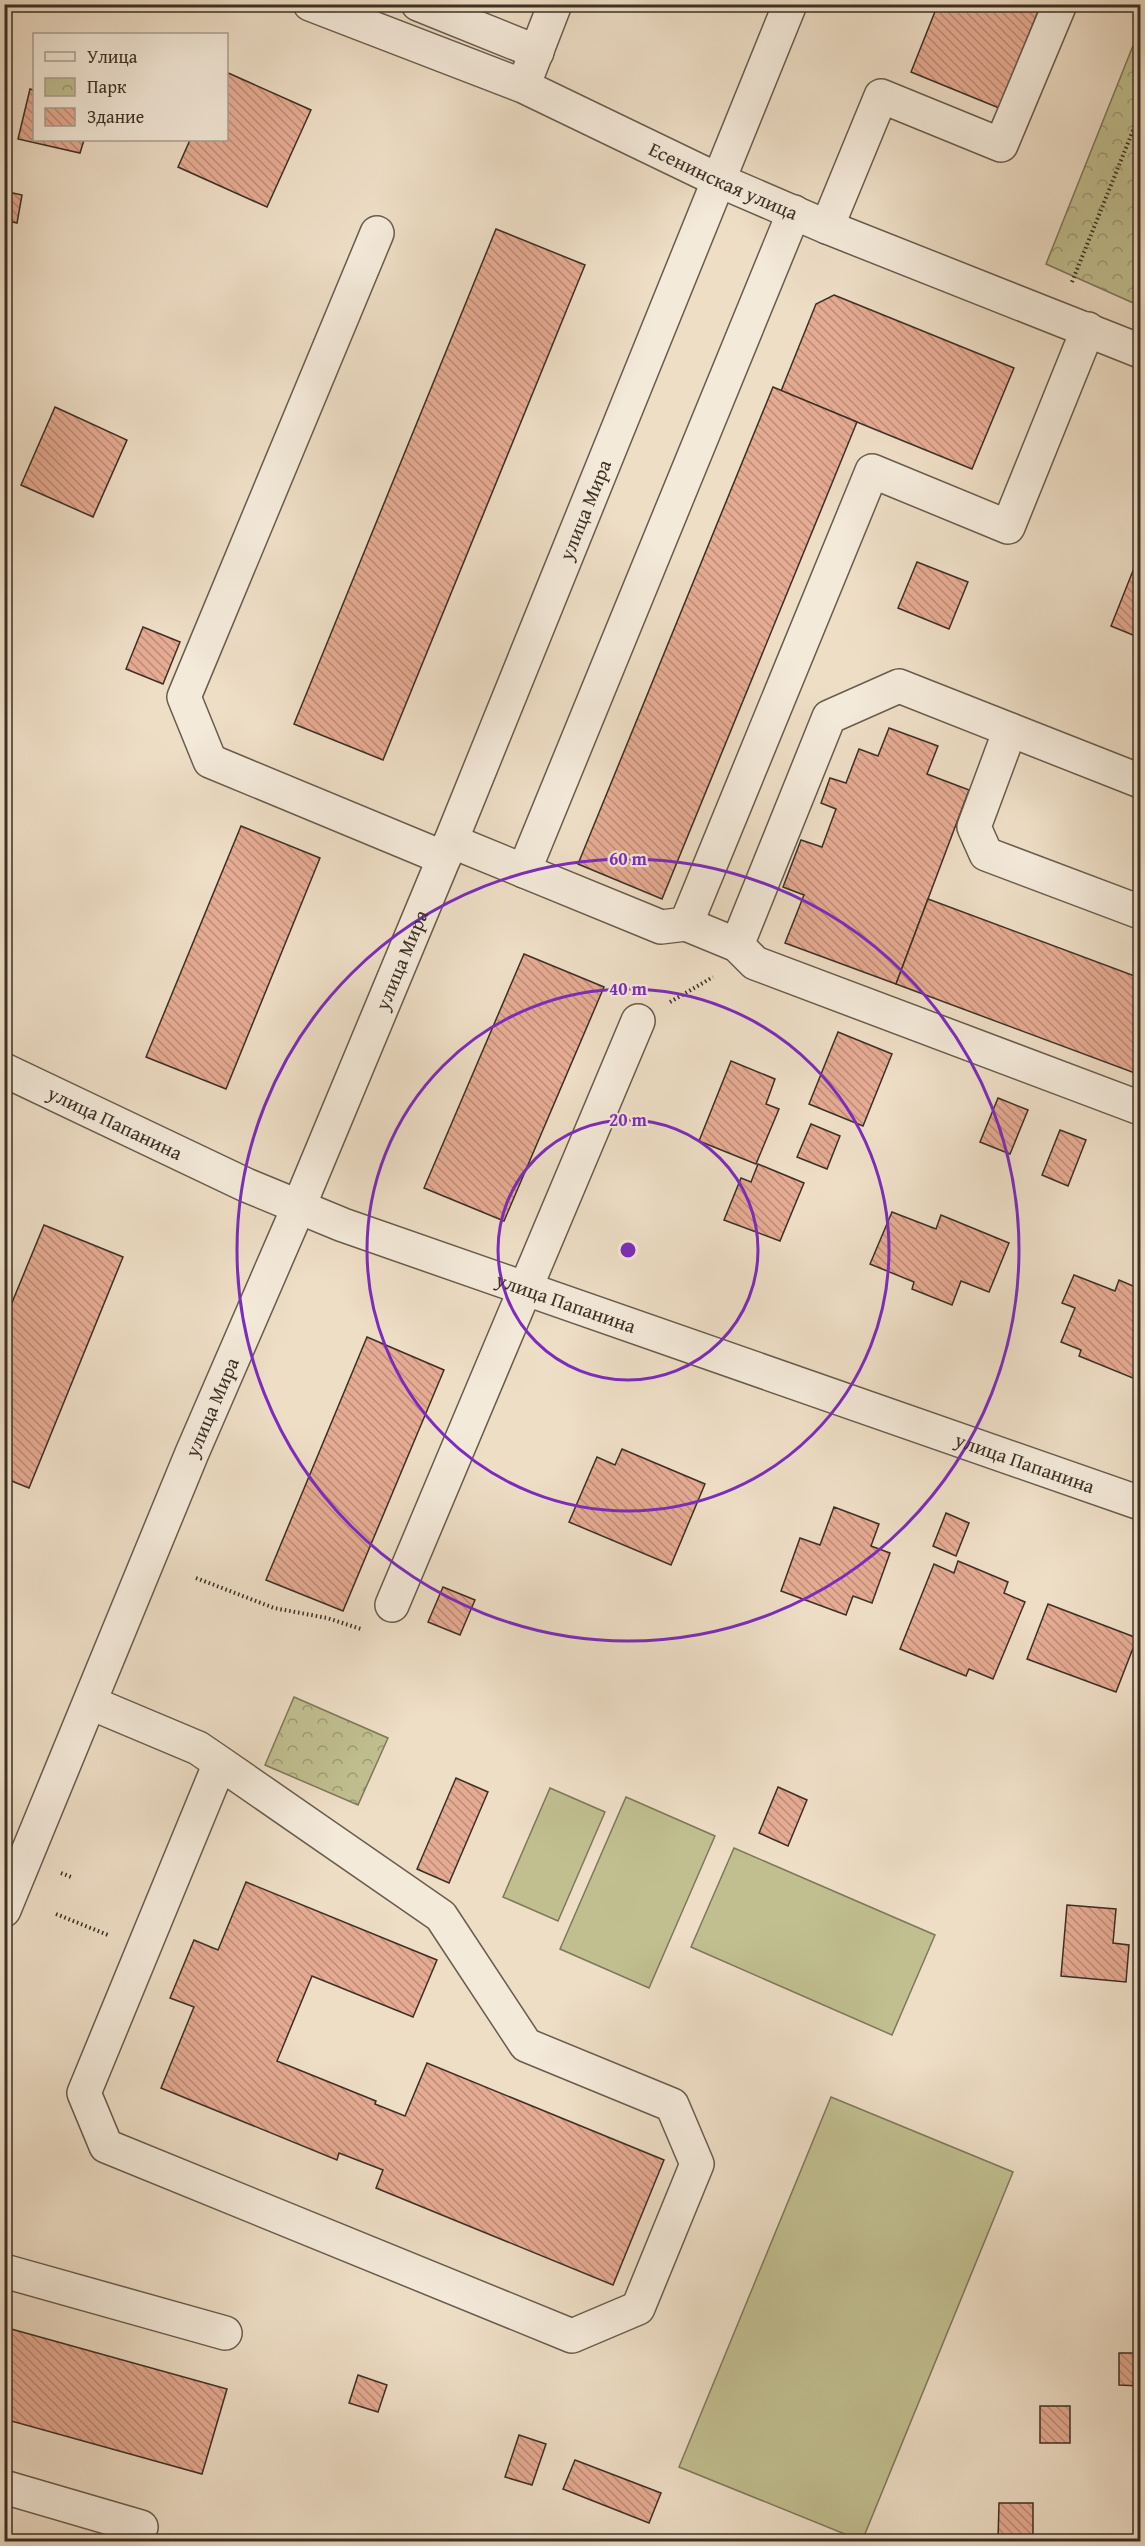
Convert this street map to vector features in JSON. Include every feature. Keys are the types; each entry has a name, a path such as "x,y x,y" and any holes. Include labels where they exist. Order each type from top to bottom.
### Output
{"street":[{"name":"Есенинская улица","path":"310,4 523,86 718,180 827,227 1140,351"},
{"path":"418,4 537,52"},
{"path":"523,86 555,4"},
{"name":"улица Мира","path":"5,1908 192,1453 299,1206 447,849 790,4"},
{"path":"827,227 881,96 1001,146 1060,4"},
{"path":"524,871 794,212"},
{"path":"377,233 184,697 210,761 447,849 524,871 661,927 686,924 743,951 755,963 1140,1108"},
{"path":"686,924 872,471 1008,526 1088,329"},
{"path":"743,951 829,717 899,687 1140,781"},
{"path":"1010,730 974,827 986,854 1140,912"},
{"path":"392,1605 638,1021"},
{"name":"улица Папанина","path":"4,1070 246,1185 343,1224 1140,1503"},
{"path":"91,1703 198,1748 220,1763 441,1916 526,2045 672,2105 697,2164 638,2308 572,2336 106,2146 84,2093 220,1763"},
{"path":"4,2271 225,2333"},
{"path":"4,2487 141,2527"}],"path":[{"path":"1058,318 1140,113"},
{"path":"638,1021 743,951"},
{"path":"196,1578 274,1608 327,1618 366,1631 392,1605"}],"green space":[{"path":"1140,28 1140,306 1046,264"},
{"path":"294,1697 388,1738 358,1805 265,1765"},
{"path":"550,1788 605,1812 558,1921 503,1897"},
{"path":"626,1797 715,1836 649,1988 560,1949"},
{"path":"734,1848 935,1935 892,2035 691,1947"},
{"path":"831,2097 1013,2172 862,2541 679,2467"}],"building":[{"path":"938,4 1041,4 999,108 911,72"},
{"path":"228,73 311,110 267,207 178,167 190,141 228,141"},
{"path":"30,89 33,90 33,141 84,141 80,153 18,139"},
{"path":"4,191 22,195 17,223 4,220"},
{"path":"496,229 585,265 383,760 294,724"},
{"path":"834,295 1014,368 972,469 781,391 816,304"},
{"path":"773,387 857,422 662,899 578,864"},
{"path":"55,407 127,440 93,517 21,485"},
{"path":"1140,553 1140,638 1111,626"},
{"path":"917,562 968,582 949,629 898,608"},
{"path":"143,627 180,642 163,684 126,669"},
{"path":"889,728 938,746 927,774 969,790 896,984 785,943 804,895 783,887 801,840 822,847 836,809 821,803 830,778 846,783 859,749 878,756"},
{"path":"241,826 320,858 226,1089 146,1057"},
{"path":"928,899 1140,978 1140,1075 896,984"},
{"path":"524,954 604,987 504,1221 424,1188"},
{"path":"838,1032 892,1054 863,1126 809,1104"},
{"path":"731,1061 775,1079 766,1104 779,1109 756,1164 699,1141"},
{"path":"998,1098 1028,1110 1010,1154 980,1142"},
{"path":"811,1124 840,1136 827,1169 797,1157"},
{"path":"1060,1130 1086,1140 1068,1186 1042,1175"},
{"path":"758,1164 804,1183 780,1241 724,1220 741,1178 751,1182"},
{"path":"892,1212 936,1229 941,1215 1009,1243 989,1292 961,1281 952,1305 912,1289 914,1282 870,1264"},
{"path":"44,1225 123,1257 29,1488 4,1478 4,1322"},
{"path":"1074,1275 1115,1291 1119,1280 1140,1289 1140,1381 1079,1356 1081,1350 1061,1342 1075,1308 1062,1303"},
{"path":"367,1337 444,1370 343,1611 266,1580"},
{"path":"622,1449 705,1484 671,1565 569,1522 597,1457 615,1465"},
{"path":"834,1507 879,1524 871,1546 890,1553 872,1603 853,1596 846,1615 781,1591 800,1538 820,1545"},
{"path":"946,1513 969,1523 956,1556 933,1546"},
{"path":"958,1561 1008,1582 1004,1593 1025,1602 993,1679 969,1669 966,1676 900,1649 934,1564 954,1573"},
{"path":"443,1587 475,1600 460,1635 428,1622"},
{"path":"1048,1604 1137,1638 1116,1692 1027,1659"},
{"path":"456,1778 488,1792 449,1883 417,1869"},
{"path":"778,1787 807,1800 788,1846 759,1833"},
{"path":"246,1882 437,1960 413,2017 312,1976 277,2061 376,2101 375,2104 405,2116 427,2063 664,2160 613,2285 376,2188 383,2170 339,2153 337,2160 161,2088 194,2007 170,1998 194,1940 218,1950"},
{"path":"1067,1905 1116,1909 1113,1943 1129,1945 1126,1982 1061,1976"},
{"path":"4,2327 227,2389 202,2474 4,2419"},
{"path":"1119,2353 1140,2353 1140,2386 1119,2385"},
{"path":"358,2375 387,2385 378,2412 349,2403"},
{"path":"1040,2406 1070,2406 1070,2443 1040,2443"},
{"path":"519,2435 546,2444 532,2485 505,2477"},
{"path":"575,2460 661,2493 649,2523 563,2489"},
{"path":"999,2503 1033,2503 1033,2541 998,2541"}]}
